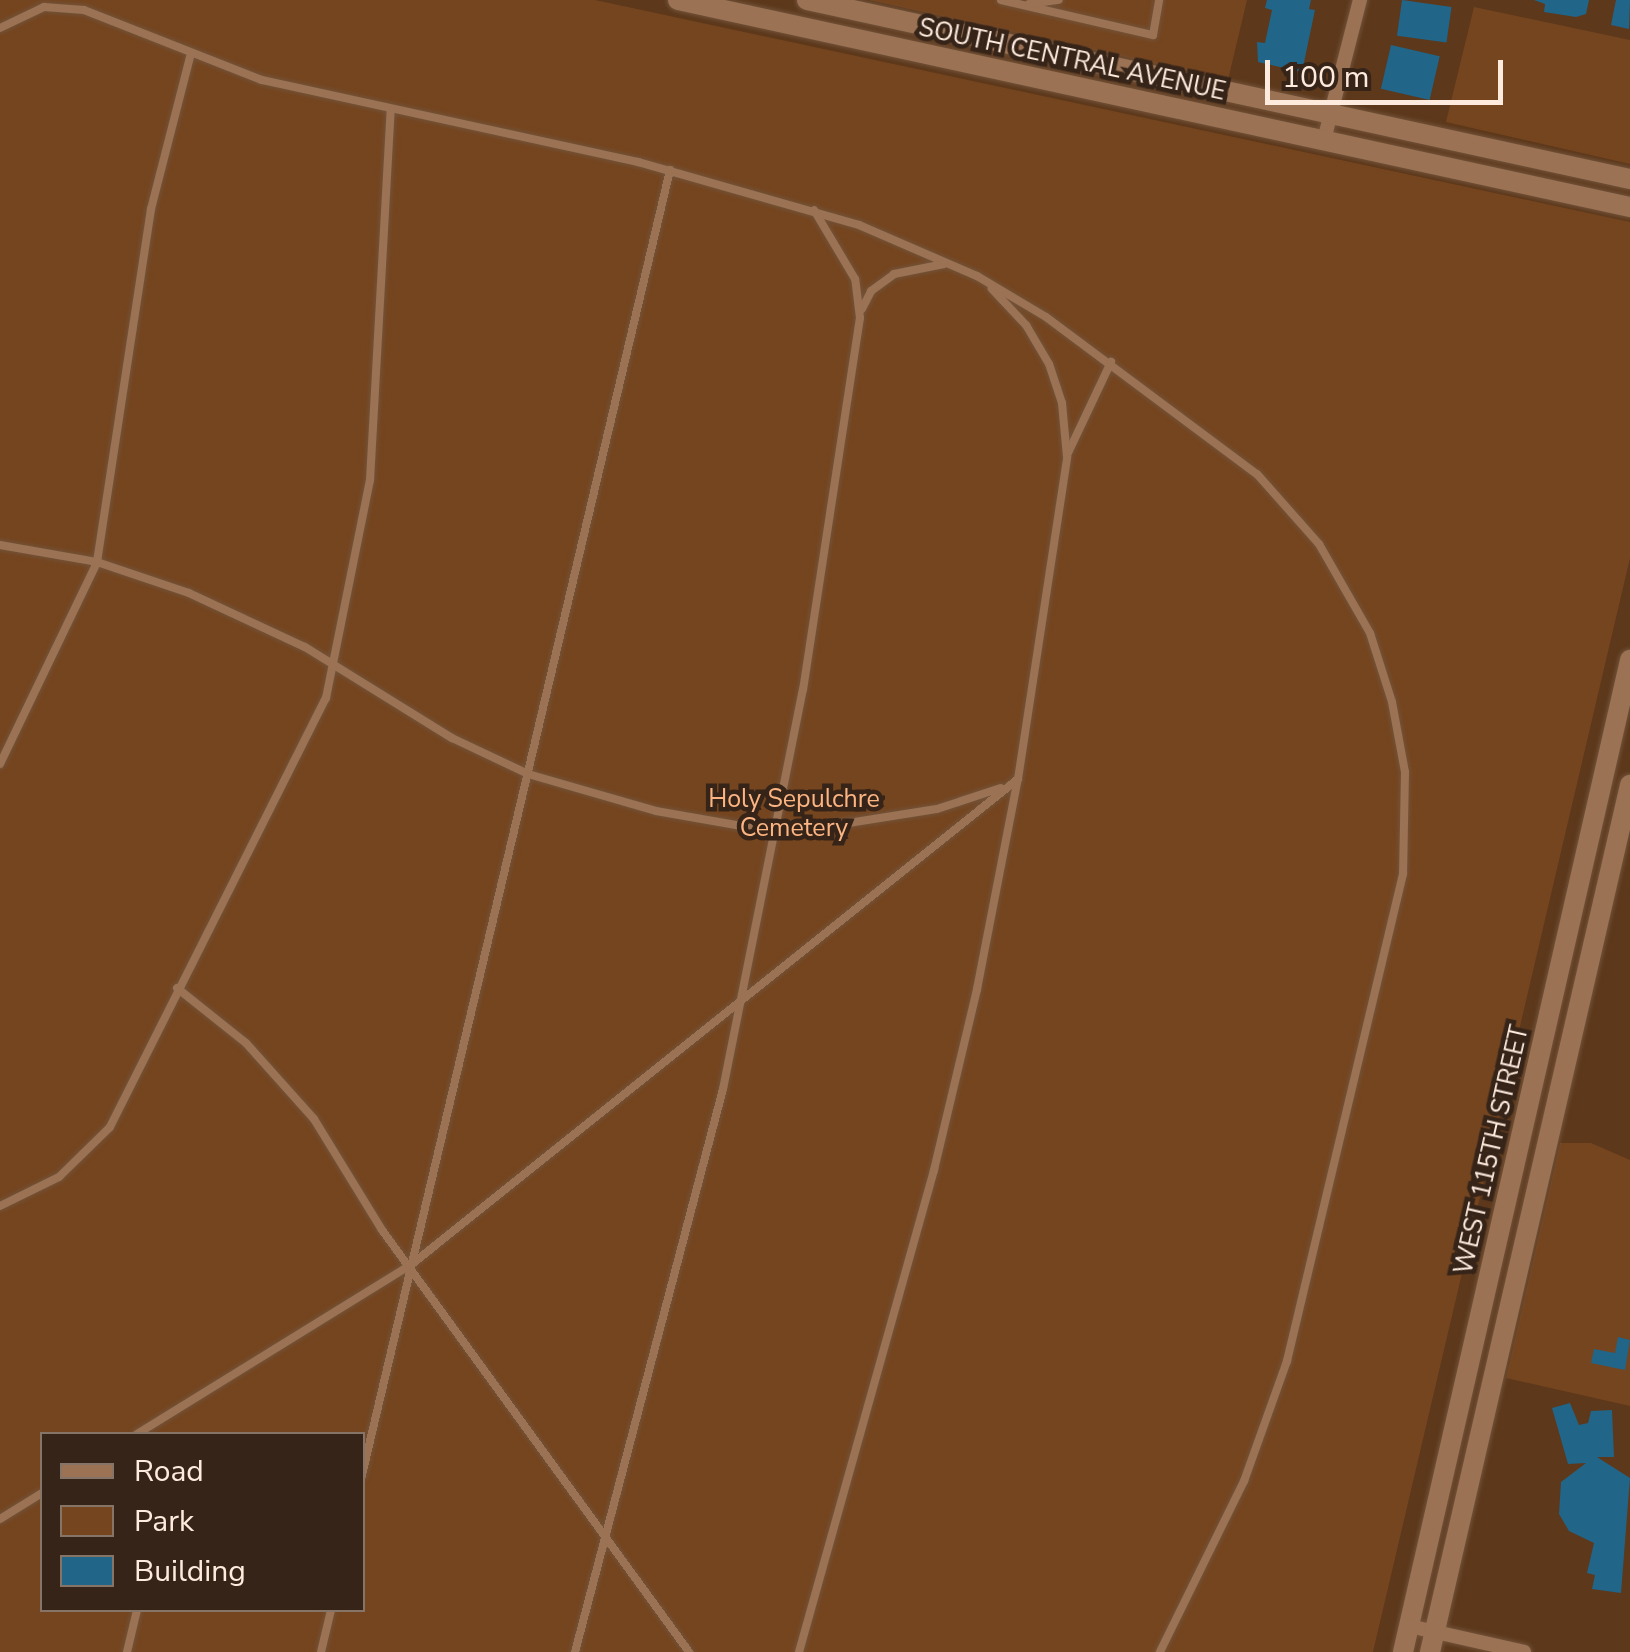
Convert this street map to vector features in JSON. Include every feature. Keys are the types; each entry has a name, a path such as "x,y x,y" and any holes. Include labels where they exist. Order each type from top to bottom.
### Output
{"street":[{"name":"SOUTH CENTRAL AVENUE","path":"678,0 1630,207"},
{"name":"SOUTH CENTRAL AVENUE","path":"807,0 1630,179"},
{"path":"1324,140 1360,0"},
{"name":"WEST 115TH STREET","path":"1403,1652 1630,660"},
{"name":"WEST 115TH STREET","path":"1432,1642 1630,785"},
{"path":"1409,1626 1432,1642 1517,1651"}],"lane":[{"path":"1001,0 1153,34 1159,0"},
{"path":"1022,3 1059,0"},
{"path":"0,28 44,7 71,7 190,57 391,110 670,170 814,210 977,276 1111,362 1257,474 1319,544 1370,633 1405,772 1406,841 1397,908 1286,1362 1244,1480 1160,1652"},
{"path":"0,764 98,562 154,192 190,57"},
{"path":"0,1206 59,1177 110,1128 178,988 296,767 336,664 376,427 391,110"},
{"path":"365,1462 670,170"},
{"path":"814,210 855,279 860,318"},
{"path":"574,1652 608,1538 743,1001 777,827 860,318 871,291 894,274 953,265"},
{"path":"800,1652 934,1170 1018,779 1066,458 1062,403 1049,364 1008,303 977,276"},
{"path":"1066,458 1111,362"},
{"path":"0,545 98,562 189,593 336,664 452,738 528,774 656,811 777,827 850,826 937,810 1018,779"},
{"path":"140,1432 412,1264 1018,779"},
{"path":"178,988 246,1043 296,1098 358,1184 382,1230 412,1264 689,1652"},
{"path":"0,1519 40,1494"},
{"path":"127,1652 137,1612"},
{"path":"321,1652 331,1612"}],"green space":[{"name":"Holy Sepulchre Cemetery","path":"0,0 595,0 1630,222 1630,558 1373,1652 0,1652"},
{"path":"869,0 1247,0 1228,80"},
{"path":"1474,7 1630,40 1630,164 1446,122"},
{"path":"1560,1143 1591,1143 1630,1160 1630,1406 1506,1378"}],"building":[{"path":"1267,0 1311,0 1309,9 1315,10 1302,72 1258,62 1257,42 1265,43 1272,10 1265,8"},
{"path":"1402,0 1452,7 1447,43 1397,36"},
{"path":"1534,0 1589,0 1586,14 1576,17 1544,12 1545,4"},
{"path":"1616,0 1630,0 1629,29 1611,25"},
{"path":"1391,45 1440,56 1430,100 1381,89"},
{"path":"1618,1337 1630,1340 1625,1370 1591,1363 1594,1349 1615,1353"},
{"path":"1570,1403 1579,1425 1588,1423 1591,1411 1612,1410 1614,1457 1597,1457 1630,1478 1621,1593 1592,1589 1595,1575 1587,1573 1594,1543 1569,1531 1559,1514 1561,1482 1586,1463 1568,1464 1552,1408"}]}
